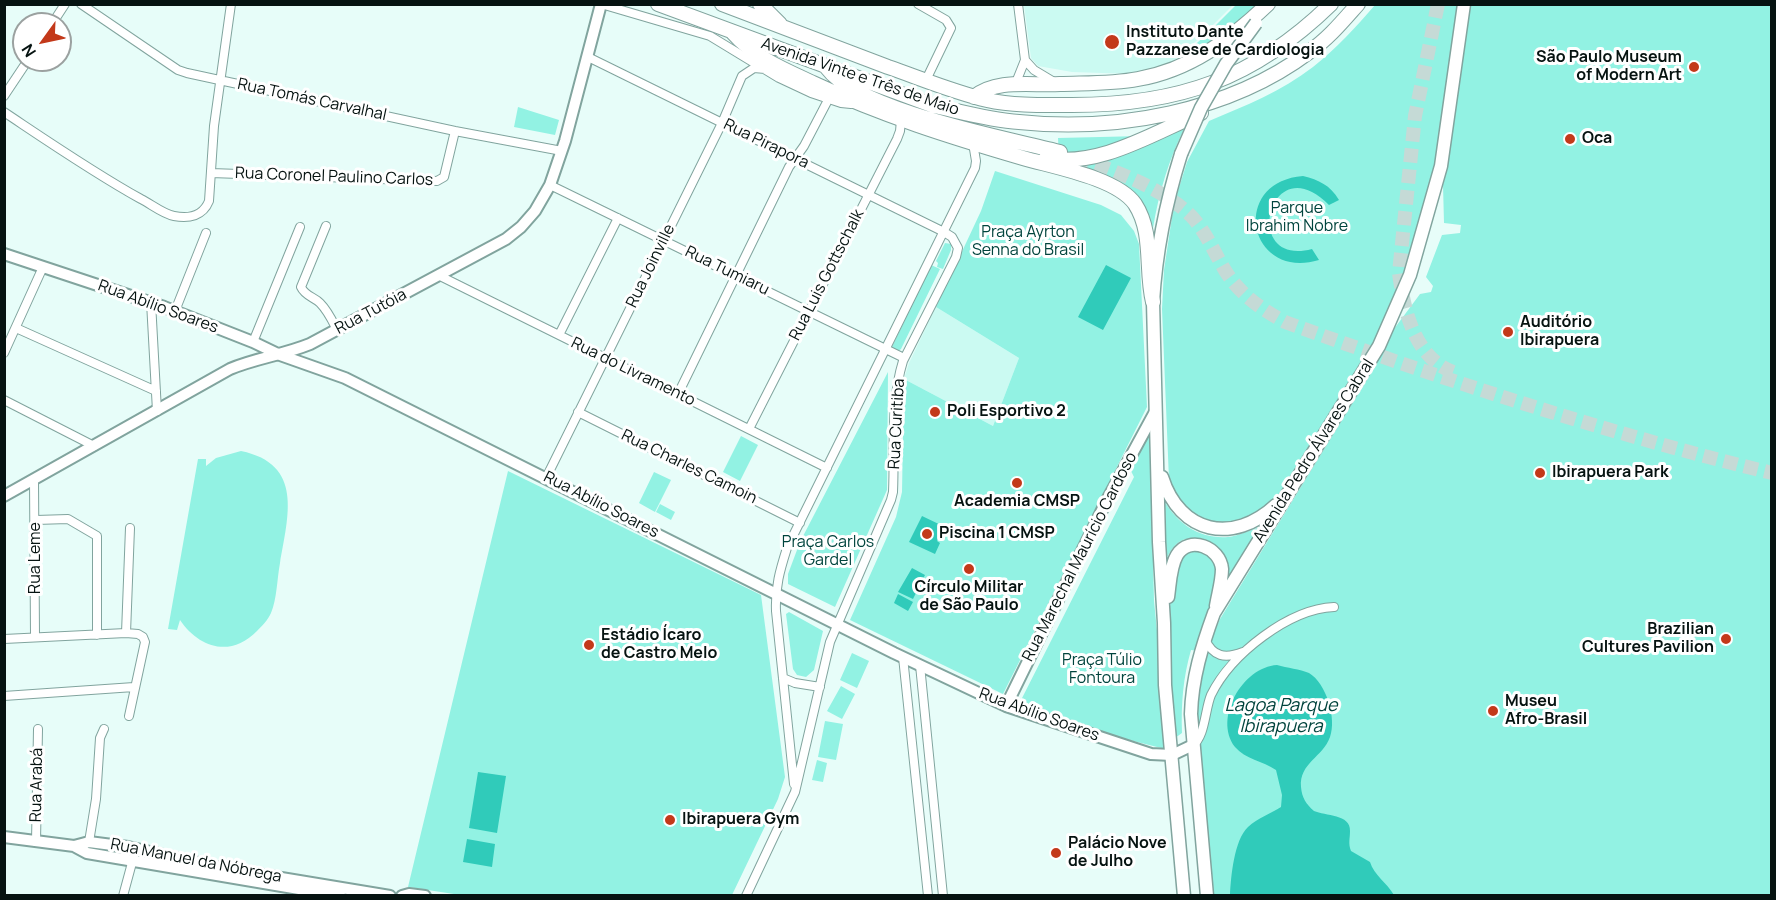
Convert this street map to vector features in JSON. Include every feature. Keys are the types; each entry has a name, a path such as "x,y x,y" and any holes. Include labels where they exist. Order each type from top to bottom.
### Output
{"highway":[{"name":"Avenida Vinte e Três de Maio","path":"658,4 934,106 1018,122 1073,124 1127,122 1190,109 1236,92 1276,74 1311,51 1334,31 1358,4"},
{"name":"Avenida Vinte e Três de Maio","path":"722,4 974,96 1001,102 1100,105 1184,93 1224,79 1264,59 1299,34 1330,4"},
{"path":"760,4 784,28"},
{"path":"974,96 990,88 1139,79 1178,69 1231,37 1268,4"},
{"path":"731,31 744,46 767,61 855,103 973,143 1102,181 1120,190 1134,202 1144,224 1147,237 1149,284 1153,302"},
{"path":"826,66 839,81 856,91 922,117 1060,152"},
{"path":"1023,158 1035,156 1066,160 1096,157 1208,110 1227,100 1236,92"}],"main road":[{"path":"1184,896 1165,685 1153,302 1155,274 1169,193 1181,154 1201,108 1226,64 1268,4"},
{"name":"Avenida Pedro Álvares Cabral","path":"1207,896 1193,746 1192,694 1205,639 1215,613 1379,346 1410,275 1441,166 1464,4"},
{"path":"1158,464 1164,485 1177,507 1186,517 1209,528 1222,530 1247,525 1269,513 1287,496"},
{"path":"1164,623 1174,561 1182,550 1190,546 1207,547 1219,559 1222,568 1215,613"}],"street":[{"name":"Rua Tomás Carvalhal","path":"81,4 178,70 219,81 455,131 562,151"},
{"path":"4,112 116,185 172,216 190,217 198,214 204,210 209,201 219,81 231,4"},
{"path":"918,4 946,20 951,28 926,80"},
{"path":"1014,85 1025,60 1018,4"},
{"path":"601,5 710,36 811,93 841,103 855,103"},
{"name":"Rua Tutóia","path":"4,496 230,369 252,360 280,355 309,344 494,247 521,227 540,203 550,184 562,151 601,5"},
{"name":"Rua Pirapora","path":"588,57 944,232"},
{"path":"1025,60 1034,70 1058,84"},
{"name":"Rua Joinville","path":"546,478 722,123 744,73 754,68 765,69"},
{"path":"4,96 20,72"},
{"path":"678,394 788,171 828,100"},
{"name":"Rua Luis Gottschalk","path":"749,429 899,135 901,120"},
{"name":"Rua Coronel Paulino Carlos","path":"211,173 438,181 444,177 455,131"},
{"name":"Rua Curitiba","path":"795,792 775,592 777,576 800,522 975,168 973,143"},
{"name":"Rua Tumiaru","path":"550,184 904,358"},
{"path":"559,335 618,218"},
{"path":"326,226 301,287 304,293 318,301 330,316 337,330"},
{"path":"253,342 300,227"},
{"name":"Rua Curitiba","path":"746,896 795,792 830,642 891,500 895,405 899,372 957,252 958,248 952,237 944,232"},
{"path":"175,311 206,233"},
{"name":"Rua Abílio Soares","path":"4,254 151,302 280,355 345,378 903,657 1006,706 1151,754 1172,755"},
{"path":"4,353 43,267"},
{"name":"Rua do Livramento","path":"440,276 827,468"},
{"path":"151,302 157,411"},
{"path":"16,328 156,391"},
{"path":"4,399 94,446"},
{"name":"Rua Marechal Maurício Cardoso","path":"1006,706 1107,500 1157,409"},
{"name":"Rua Charles Camoin","path":"578,412 800,522"},
{"name":"Rua Leme","path":"34,479 35,637"},
{"path":"36,520 68,519 94,532 97,536 97,635"},
{"path":"126,633 130,528"},
{"path":"1172,755 1193,746 1200,739 1212,693 1247,650 1292,618 1323,608 1335,607"},
{"path":"4,639 126,633 143,637 145,642 129,716"},
{"path":"1205,639 1209,647 1219,656 1247,650"},
{"path":"903,657 928,896"},
{"path":"920,665 943,896"},
{"path":"783,678 795,683 820,687"},
{"path":"4,696 134,687"},
{"name":"Rua Arabá","path":"36,842 38,729"},
{"path":"89,842 96,799 100,738 104,729"},
{"name":"Rua Manuel da Nóbrega","path":"4,837 74,846 89,842 136,848 247,876 340,896"},
{"name":"Rua Manuel da Nóbrega","path":"74,846 87,853 133,861 247,876"},
{"path":"123,896 136,848"},
{"path":"924,860 939,859"},
{"name":"Rua Manuel da Nóbrega","path":"323,891 390,896"},
{"path":"402,896 409,894 425,896"}],"shaded area":[{"name":"Instituto Dante Pazzanese de Cardiologia","path":"1024,5 1233,5 1170,64 1134,74 1072,72 1038,66 1031,58"},
{"path":"936,307 1019,358 993,426 904,379 909,363"}],"green space":[{"path":"1236,5 1257,5 1218,38 1173,64 1206,35"},
{"name":"Parque Ibrahim Nobre","path":"1375,5 1462,5 1439,163 1408,273 1376,341 1284,491 1254,516 1237,522 1221,523 1205,520 1191,512 1179,499 1169,480 1162,309 1164,270 1172,217 1187,162 1209,121 1263,97 1301,76 1338,45"},
{"name":"Ibirapuera Park","path":"1470,5 1771,5 1771,895 1213,896 1197,722 1206,657 1220,619 1367,379 1391,333 1420,294 1431,292 1433,286 1426,277 1442,235 1460,233 1461,225 1444,223 1443,185"},
{"path":"518,107 559,120 555,135 514,127"},
{"path":"1185,127 1165,176 1153,228 1142,203 1085,169 1059,158 1058,138 1142,136"},
{"name":"Praça Ayrton Senna do Brasil","path":"995,171 1101,205 1121,215 1134,231 1139,244 1147,407 1003,694 850,620 896,517 902,492 904,379 993,426 1019,358 936,307 981,211"},
{"path":"945,243 951,244 951,250 943,269 937,267 936,261"},
{"path":"931,265 940,269 901,349 897,352 893,351 892,347"},
{"name":"Praça Carlos Gardel","path":"888,372 887,490 835,607 788,584 788,574 800,542"},
{"path":"741,436 758,445 740,481 723,472"},
{"name":"Praça Túlio Fontoura","path":"1146,436 1150,437 1154,601 1169,750 1062,723 1017,708 1134,477 1131,471 1136,460 1134,459"},
{"path":"241,451 261,458 275,467 283,480 288,510 286,528 276,595 270,616 261,627 237,645 216,646 196,637 180,620 177,630 168,629 198,459 206,459 206,466 216,458"},
{"path":"508,471 761,595 785,777 778,799 732,895 467,896 408,887"},
{"path":"654,472 671,480 655,512 639,503"},
{"path":"1165,502 1184,524 1208,536 1232,536 1260,527 1226,583 1210,543 1195,539 1183,540 1174,547 1166,560"},
{"path":"660,504 675,512 671,520 656,512"},
{"path":"1197,548 1215,557 1218,582 1199,651 1191,650 1183,691 1182,733 1175,738 1168,646 1171,601 1180,556"},
{"path":"789,612 823,631 814,670 806,677 797,675 793,669 786,614"},
{"path":"852,653 869,661 857,688 840,680"},
{"path":"841,686 855,694 842,719 827,711"},
{"path":"825,721 843,724 836,760 818,757"},
{"path":"817,760 827,763 823,782 812,780"}],"water":[{"path":"1303,176 1324,184 1339,200 1329,205 1308,190 1291,189 1278,197 1271,211 1270,227 1276,242 1290,250 1312,249 1319,260 1295,263 1276,257 1263,244 1257,228 1257,211 1264,195 1280,182"},
{"path":"1106,265 1131,278 1103,330 1078,317"},
{"name":"Piscina 1 CMSP","path":"922,516 945,527 937,541 940,543 935,554 909,542"},
{"path":"912,568 925,575 913,599 898,592"},
{"path":"898,594 913,602 908,611 894,603"},
{"name":"Lagoa Parque Ibirapuera","path":"1277,665 1309,673 1315,678 1325,693 1331,711 1332,729 1327,744 1307,766 1301,779 1305,800 1314,811 1346,821 1350,831 1351,851 1370,862 1374,871 1394,895 1230,895 1234,859 1243,833 1256,821 1281,807 1282,795 1276,770 1235,747 1229,735 1230,709 1243,684 1265,668"},
{"path":"478,772 506,776 497,833 469,828"},
{"path":"467,839 495,844 492,867 463,862"}],"tunnel":[{"path":"1438,4 1415,116 1399,273 1408,317 1420,344 1440,365 1453,372"},
{"path":"1076,157 1154,189 1182,208 1198,224 1238,288 1260,307 1285,322 1587,423 1772,473"}],"place":[{"name":"Instituto Dante Pazzanese de Cardiologia","path":"1112,42"},
{"name":"São Paulo Museum of Modern Art","path":"1694,67"},
{"name":"Oca","path":"1570,139"},
{"name":"Auditório Ibirapuera","path":"1508,332"},
{"name":"Poli Esportivo 2","path":"935,412"},
{"name":"Ibirapuera Park","path":"1540,473"},
{"name":"Academia CMSP","path":"1017,483"},
{"name":"Piscina 1 CMSP","path":"927,534"},
{"name":"Círculo Militar de São Paulo","path":"969,569"},
{"name":"Brazilian Cultures Pavilion","path":"1726,639"},
{"name":"Estádio Ícaro de Castro Melo","path":"589,645"},
{"name":"Museu Afro-Brasil","path":"1493,711"},
{"name":"Ibirapuera Gym","path":"670,820"},
{"name":"Palácio Nove de Julho","path":"1056,853"}]}
